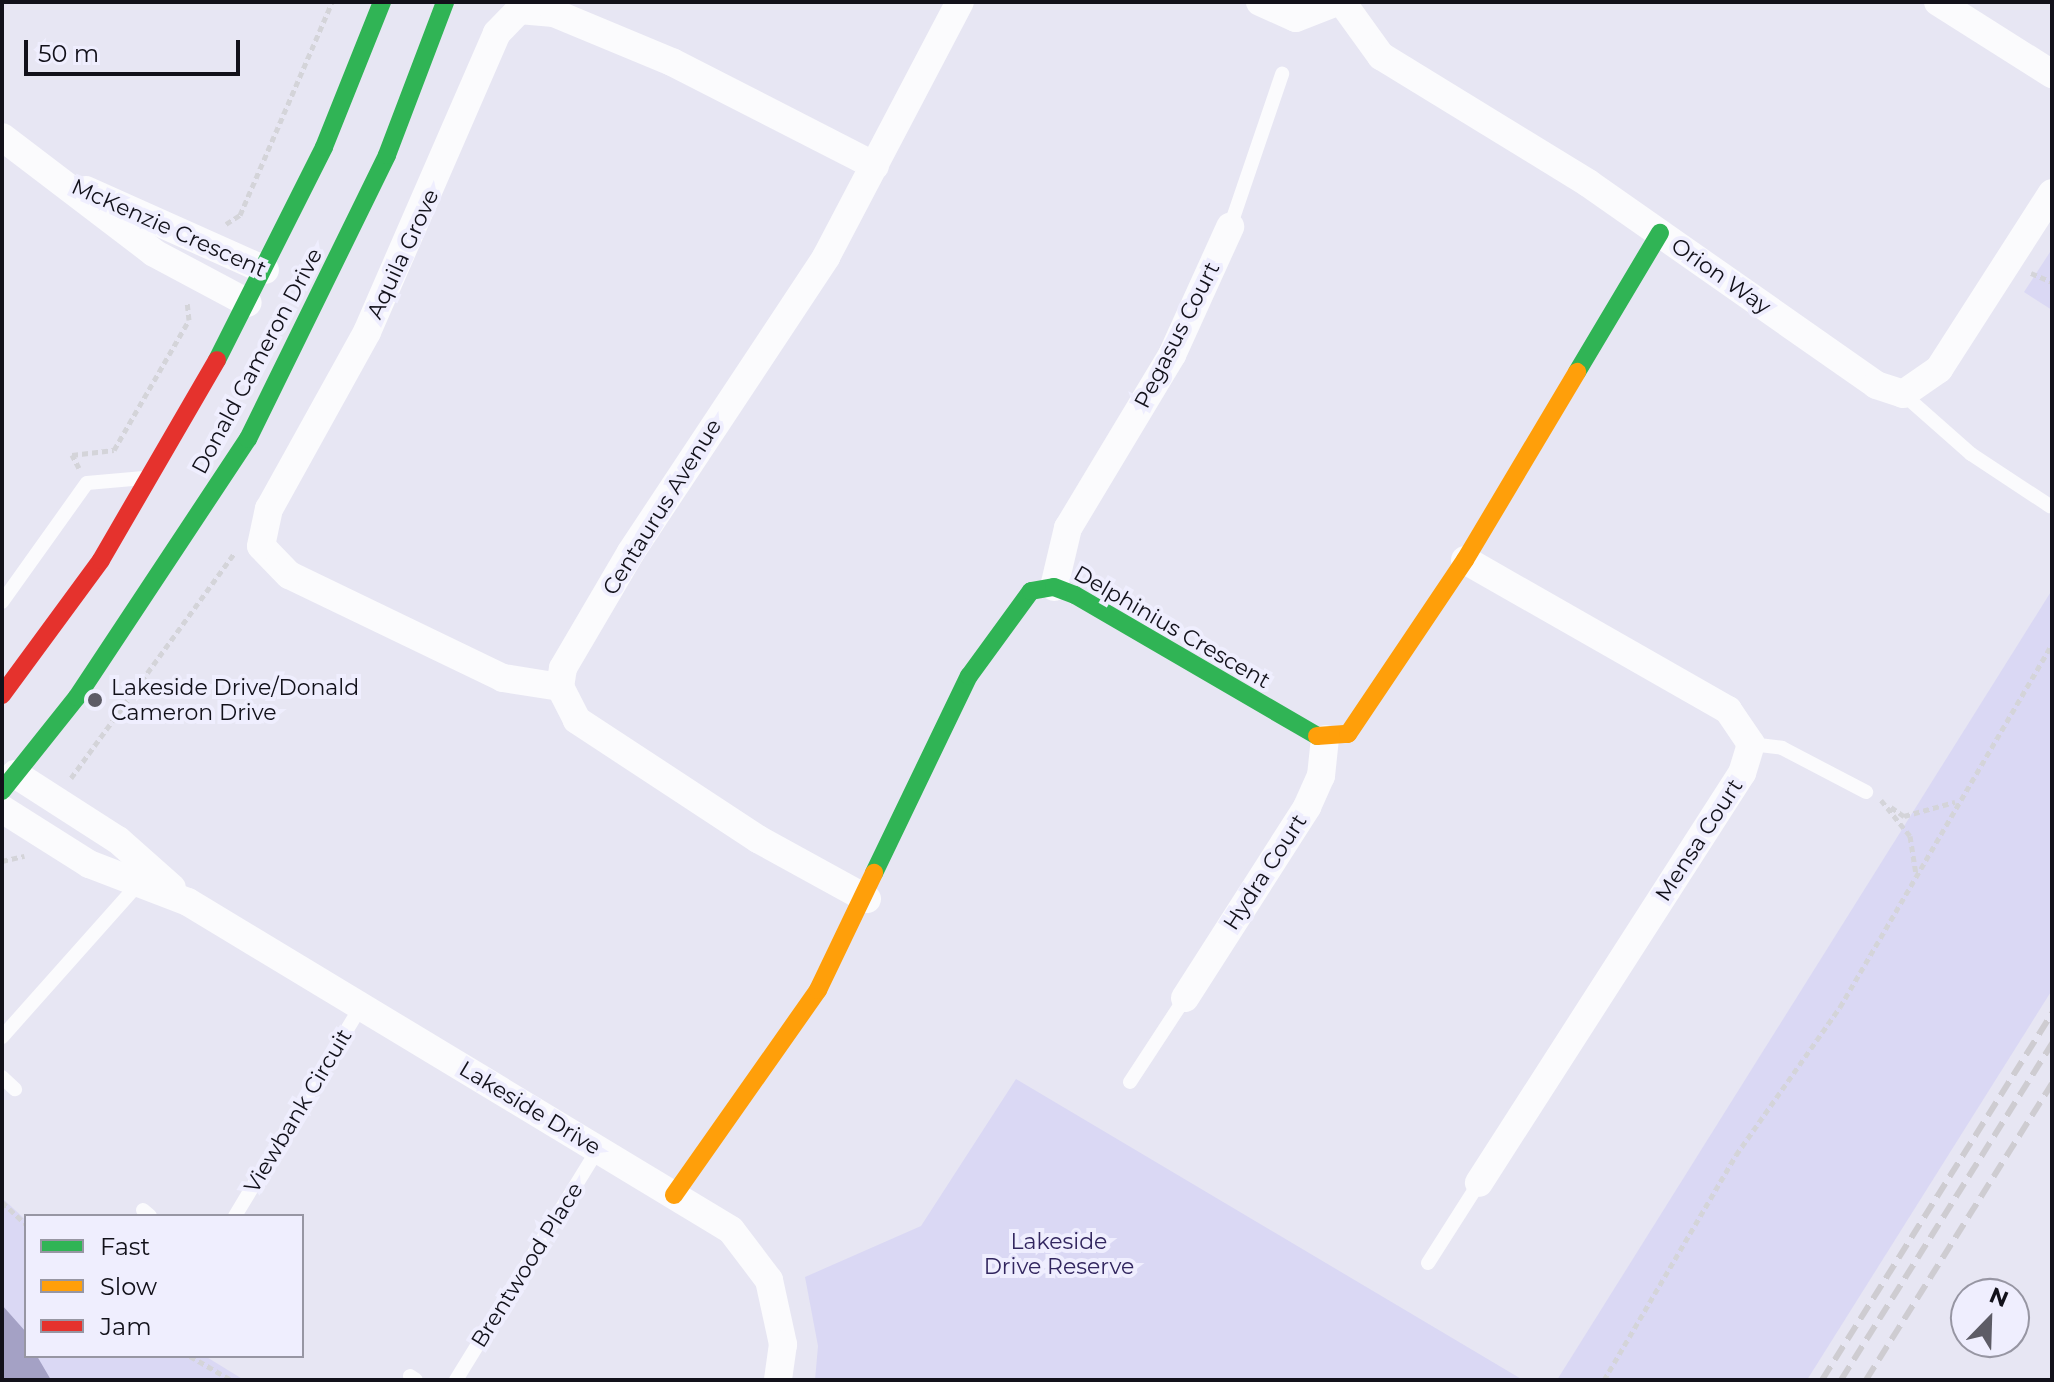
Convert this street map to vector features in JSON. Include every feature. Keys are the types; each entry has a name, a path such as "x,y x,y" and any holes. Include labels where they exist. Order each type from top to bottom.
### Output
{"street":[{"name":"Donald Cameron Drive","path":"2,695 263,309 279,277 382,2"},
{"name":"Donald Cameron Drive","path":"6,776 166,568 306,329 322,298 445,2"},
{"name":"Centaurus Avenue","path":"560,687 563,668 631,552 792,314 875,166 960,2"},
{"path":"1260,2 1296,18 1340,2"},
{"name":"Orion Way","path":"1340,2 1381,56 1660,233 1876,385 1903,394"},
{"path":"1938,2 2052,74"},
{"name":"Aquila Grove","path":"560,687 503,678 289,575 261,546 269,509 367,332 497,33 519,10 554,13 672,62 875,166"},
{"name":"McKenzie Crescent","path":"2,137 154,253 306,329"},
{"name":"McKenzie Crescent","path":"59,179 322,298"},
{"path":"1903,394 1939,369 2052,193"},
{"name":"Pegasus Court","path":"1054,587 1068,528 1172,355 1230,227"},
{"path":"1325,739 1348,734 1365,717 1465,560 1660,233"},
{"path":"1465,560 1728,710 1751,744"},
{"name":"Delphinius Crescent","path":"674,1195 750,1095 867,899 969,676 1012,608 1031,591 1054,587 1325,739"},
{"path":"560,687 577,720 758,839 867,899"},
{"name":"Hydra Court","path":"1185,998 1307,807 1321,776 1325,739"},
{"name":"Mensa Court","path":"1479,1183 1742,773 1751,744"},
{"name":"Lakeside Drive","path":"6,776 146,877 674,1195 753,1252 779,1312 778,1380"},
{"name":"Lakeside Drive","path":"2,809 89,864 146,877"}],"lane":[{"name":"Pegasus Court","path":"1230,227 1282,74"},
{"path":"1903,394 1971,454 2050,506"},
{"path":"2,602 87,483 151,478"},
{"path":"1751,744 1782,748 1866,792"},
{"path":"2,1037 146,877"},
{"path":"1130,1082 1185,998"},
{"name":"Viewbank Circuit","path":"236,1214 361,1006"},
{"path":"2,1077 15,1089"},
{"name":"Brentwood Place","path":"456,1380 598,1149"},
{"path":"1428,1263 1479,1183"}],"path":[{"path":"216,223 224,226 240,215 332,2"},
{"path":"87,483 72,455 114,450 189,320 183,294"},
{"path":"75,787 75,766 227,554"},
{"path":"1604,1380 1736,1155 1840,1007 1955,802 2052,644"},
{"path":"1866,792 1904,816 1955,802"},
{"path":"1884,802 1910,836 1916,876"},
{"path":"2,1202 24,1222"},
{"path":"193,1358 231,1380"}],"green space":[{"path":"2052,249 2052,310 2024,292"},
{"path":"2052,590 2052,990 1807,1380 1557,1380"},
{"name":"Lakeside Drive Reserve","path":"1016,1079 1523,1380 815,1380 818,1346 805,1277 921,1226"},
{"path":"2,1198 24,1218 24,1358 208,1358 244,1380 2,1380"}],"shaded area":[{"path":"2,1305 24,1330 24,1358 38,1358 51,1380 2,1380"}],"railway":[{"path":"1822,1380 2052,1013"},
{"path":"1841,1380 2052,1043"},
{"path":"1866,1380 2052,1084"}],"traffic: fast":[{"path":"217,360 324,147 382,2"},
{"path":"2,791 77,697 248,439 387,155 445,2"},
{"path":"1577,372 1660,233"},
{"path":"874,873 969,676 1031,591 1054,587 1075,595 1317,736"}],"traffic: slow":[{"path":"1317,736 1348,734 1465,560 1577,372"},
{"path":"674,1195 818,990 874,873"}],"traffic: jam":[{"path":"2,695 101,560 217,360"}],"place":[{"name":"Lakeside Drive/Donald Cameron Drive","path":"95,700"}]}
